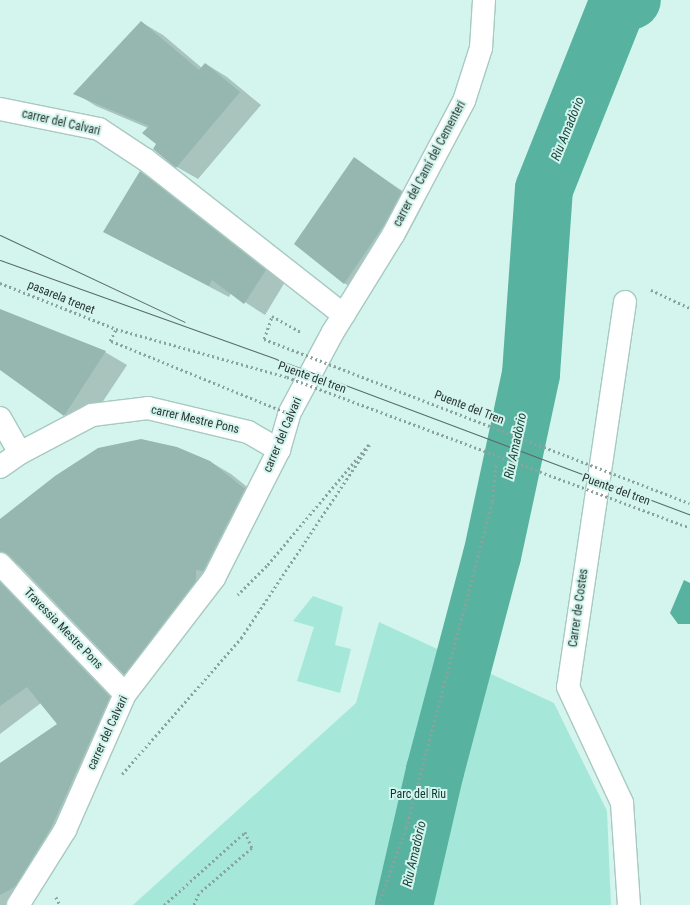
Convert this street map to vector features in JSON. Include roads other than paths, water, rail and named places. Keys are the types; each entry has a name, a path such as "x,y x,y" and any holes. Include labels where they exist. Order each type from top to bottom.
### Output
{"street":[{"name":"carrer del Camí del Cementeri","path":"344,315 393,235 464,100 480,48 484,0"},
{"name":"carrer del Calvari","path":"0,109 99,129 146,160 344,315 289,414 279,450 214,578 125,694 65,830 18,905"},
{"name":"Carrer de Costes","path":"625,302 568,687 622,803 629,905"},
{"name":"carrer Mestre Pons","path":"0,467 20,453 92,415 148,408 248,432 279,450"},
{"path":"0,418 20,453"},
{"name":"Travessia Mestre Pons","path":"0,564 125,694"}],"waterway":[{"name":"Riu Amadòrio","path":"404,905 435,771 492,556 531,374 544,189 617,6 632,0"}],"tram line":[{"path":"0,235 185,322"},
{"path":"0,260 276,359 690,515"}],"park label":[{"name":"Parc del Riu","path":"418,795"}]}
